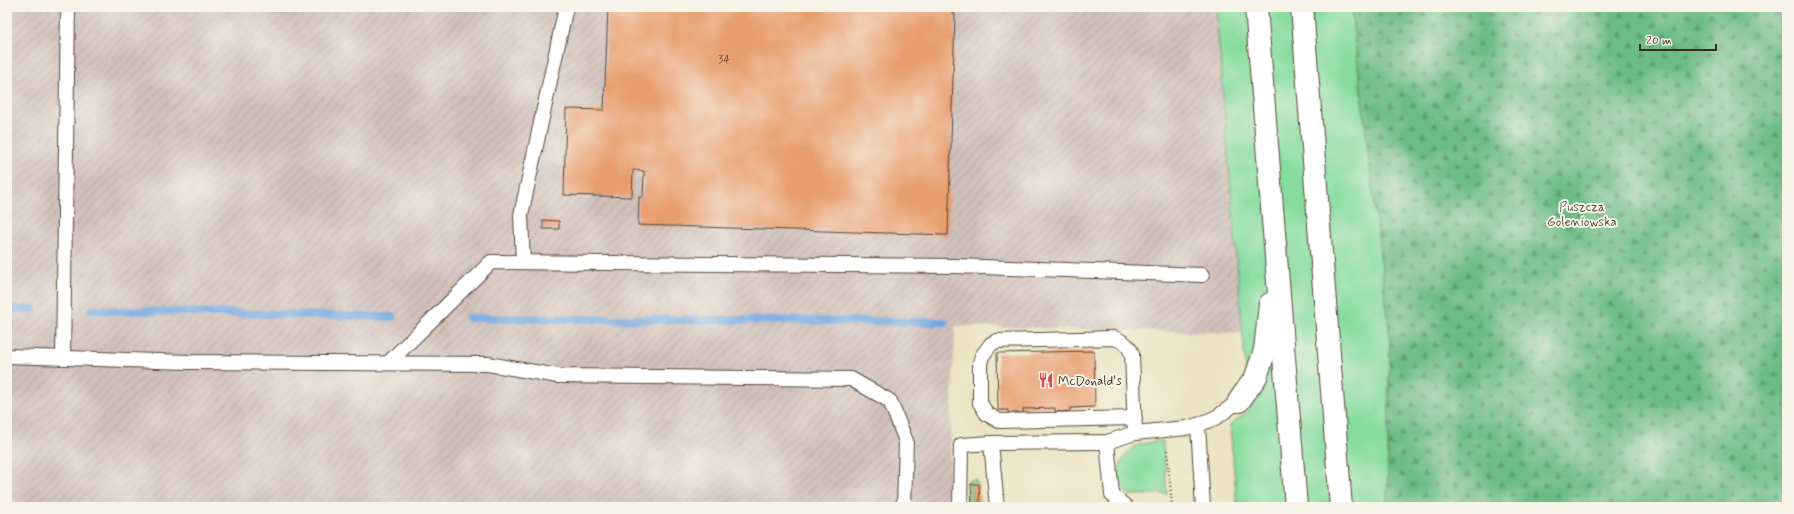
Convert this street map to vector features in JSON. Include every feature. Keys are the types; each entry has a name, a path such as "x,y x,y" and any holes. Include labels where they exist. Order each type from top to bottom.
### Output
{"highway":[{"path":"1256,7 1296,507"},
{"path":"1302,7 1342,507"},
{"path":"1239,401 1256,376 1265,350 1276,257"}],"lane":[{"path":"63,358 68,7"},
{"path":"522,262 521,215 566,7"},
{"path":"388,363 491,262 956,266 1202,275"},
{"path":"1135,418 999,421 987,414 980,403 980,364 982,356 991,344 997,341 1114,338 1121,340 1130,348 1133,371 1135,418 1135,433"},
{"path":"7,356 188,362 488,364 558,376 850,379 890,401 906,441 904,507"},
{"path":"960,507 961,445 992,443 1107,442 1135,433 1198,425 1217,417 1239,401"},
{"path":"1198,425 1203,507"},
{"path":"1107,442 1112,495 1126,507"},
{"path":"992,443 997,507"}],"path":[{"path":"1165,430 1172,507"}],"shaded area":[{"path":"7,7 1216,7 1243,333 955,326 948,507 7,507"}],"green space":[{"path":"1216,7 1351,7 1390,337 1387,507 1237,507 1230,425 1249,411"},
{"name":"Puszcza Goleniowska","path":"1351,7 1787,7 1787,507 1387,507 1390,337"},
{"path":"1163,441 1167,494 1130,495 1119,485 1118,479 1120,466 1125,455 1130,450 1141,444"},
{"path":"976,479 977,484 971,485 972,504 980,504 980,507 967,507 968,482 969,480"}],"building":[{"path":"608,7 953,7 952,14 955,14 948,235 638,225 639,197 643,197 644,171 633,170 632,197 564,195 566,109 604,110"},
{"path":"543,220 559,221 559,229 543,229"},
{"name":"McDonald's","path":"1094,351 1095,407 1070,408 1070,411 1055,412 1055,408 1023,409 1023,413 1008,413 1008,410 998,410 997,353"},
{"path":"971,484 979,484 980,504 972,505"}],"waterway":[{"path":"7,309 33,309"},
{"path":"91,310 393,317"},
{"path":"469,318 945,322"}],"place":[{"name":"McDonald's","path":"1046,380"}]}
